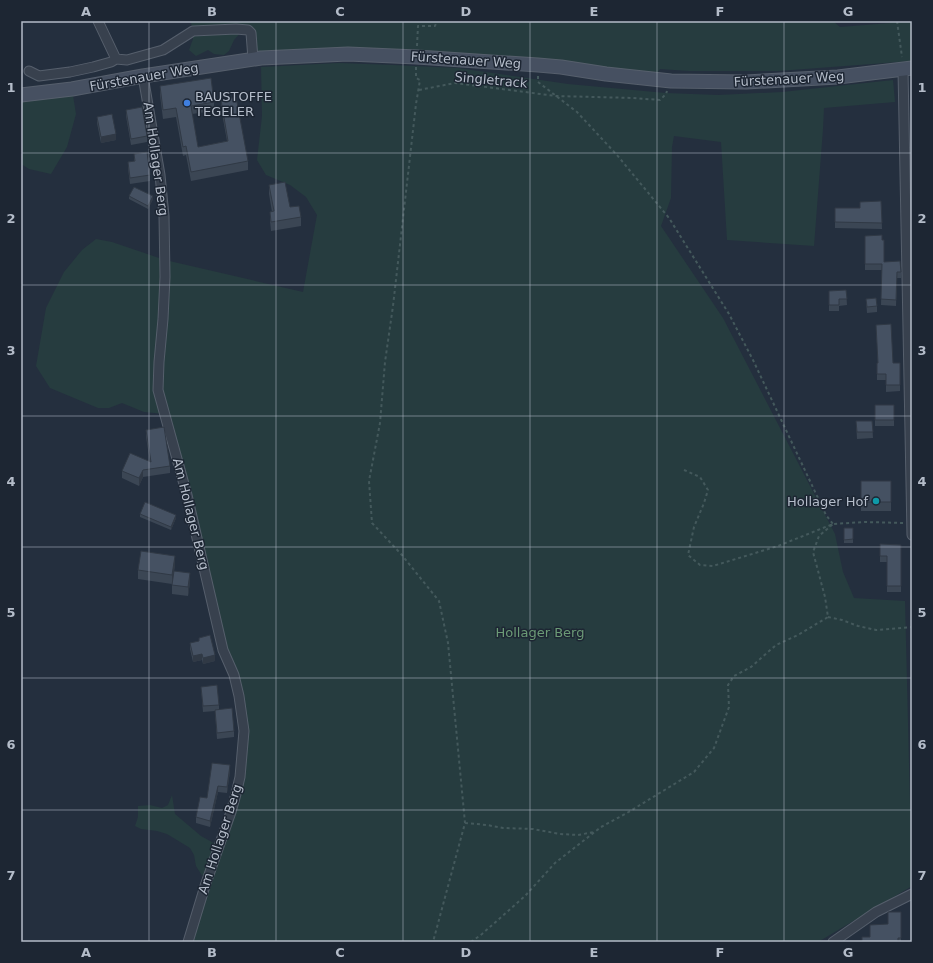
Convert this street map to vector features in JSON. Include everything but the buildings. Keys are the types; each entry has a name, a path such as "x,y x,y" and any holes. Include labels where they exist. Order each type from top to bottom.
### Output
{"street":[{"path":"98,21 116,60"},
{"path":"29,71 39,76 70,72 116,60 127,60 163,50 193,31 236,29 248,30 251,33 253,59"},
{"name":"Fürstenauer Weg","path":"21,95 72,89 143,76 253,59 348,54 538,65 671,81 746,82 838,76 908,69"},
{"path":"908,69 912,535"},
{"name":"Am Hollager Berg","path":"143,76 160,174 164,216 165,277 158,390 187,494 223,650 234,676 239,696 244,731 242,762 236,794 188,942"},
{"path":"833,942 876,912 912,894"}],"path":[{"path":"417,42 418,26 435,26 437,21"},
{"path":"896,21 908,69"},
{"path":"538,65 538,82 577,112 607,144 669,218 729,314 753,360 826,515 833,524"},
{"path":"416,67 416,78 420,80 419,90 416,104 393,306 385,362 380,423 369,481 372,523 401,554 439,601 448,643 465,823 433,942"},
{"name":"Singletrack","path":"419,90 455,83 556,96 660,100 666,94 671,81"},
{"path":"684,470 700,477 708,490 694,527 688,555 700,565 713,566 740,558 778,546 833,524 865,522 912,523"},
{"path":"828,617 825,597 813,552 819,536 833,524"},
{"path":"471,942 525,896 555,863 601,826 626,813 694,772 714,748 729,707 728,685 734,676 751,667 776,646 828,617 876,630 912,627"},
{"path":"465,823 560,834 578,835 595,832"}],"green space":[{"path":"191,21 833,21 840,27 890,23 890,21 912,21 912,61 778,71 689,71 660,69 653,79 476,61 253,59 251,33 243,30 234,40 229,51 224,55 214,54 208,50 196,56 189,50 193,39"},
{"name":"Hollager Berg","path":"339,63 458,68 568,84 666,93 718,95 782,92 893,80 895,102 824,108 814,246 727,240 721,142 674,136 672,147 671,198 661,226 723,318 835,534 843,572 854,598 905,601 912,886 818,942 189,942 207,880 196,866 194,855 190,848 167,834 141,829 135,826 138,817 138,806 150,805 162,808 168,805 172,795 175,814 201,836 219,846 236,794 244,731 165,414 144,412 122,403 109,408 98,408 50,388 36,366 46,308 64,272 82,250 96,239 112,242 165,260 303,292 317,215 306,197 290,185 266,175 257,160 262,116 261,67"},
{"path":"72,89 76,114 67,147 51,174 29,169 21,164 21,95"}],"place":[{"name":"BAUSTOFFE TEGELER","path":"187,103"},
{"name":"Hollager Hof","path":"876,501"}]}
